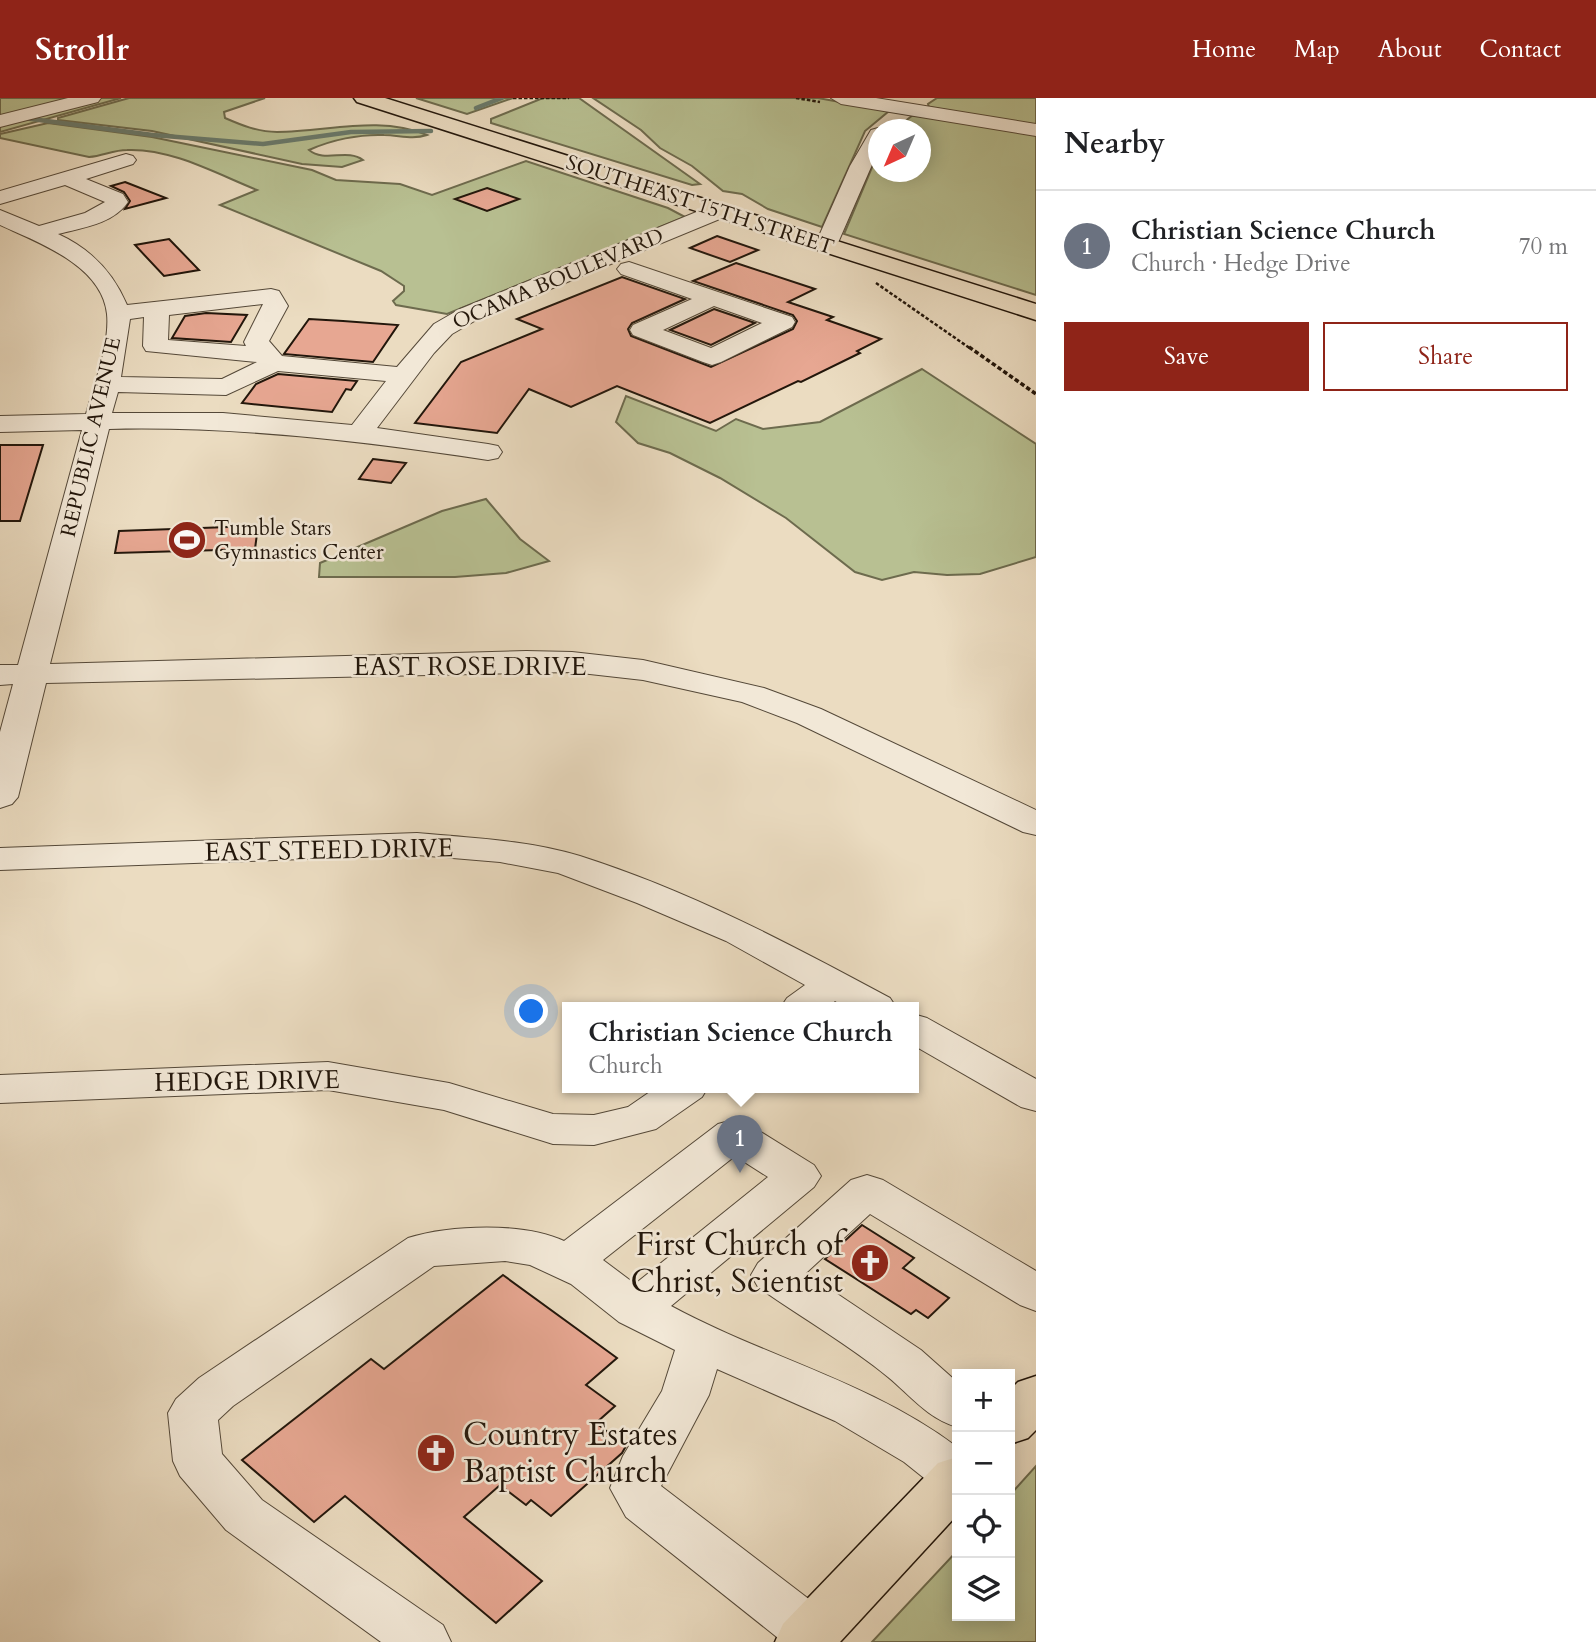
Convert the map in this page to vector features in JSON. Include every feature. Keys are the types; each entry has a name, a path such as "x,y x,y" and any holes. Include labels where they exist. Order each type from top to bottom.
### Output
{"main road":[{"name":"SOUTHEAST 15TH STREET","path":"364,98 1036,312"},
{"path":"1015,1418 1036,1396"},
{"path":"807,1637 952,1482"}],"street":[{"path":"25,114 49,101 70,98"},
{"path":"0,121 91,98"},
{"path":"841,98 1036,130"},
{"path":"893,119 904,108 926,98"},
{"path":"826,245 868,152"},
{"path":"0,198 126,160"},
{"path":"38,233 96,215 113,208 117,202 66,178"},
{"name":"OCAMA BOULEVARD","path":"359,433 443,329 469,314 719,211"},
{"name":"REPUBLIC AVENUE","path":"0,216 63,245 94,268 119,313 115,351 97,422 16,675 0,797"},
{"path":"629,269 684,246"},
{"path":"603,259 783,322 712,357 642,330 713,298"},
{"path":"119,313 271,296 276,306 256,342 271,359"},
{"path":"157,309 155,346 404,375"},
{"path":"106,384 226,387 271,359"},
{"path":"0,424 253,423 359,433 488,452"},
{"name":"EAST ROSE DRIVE","path":"16,675 526,661 643,670 752,695 809,716 1036,824"},
{"name":"EAST STEED DRIVE","path":"0,859 416,844 500,851 567,864 650,895 740,933 867,1002"},
{"path":"808,1002 834,983"},
{"path":"919,1030 1036,1097"},
{"name":"HEDGE DRIVE","path":"0,1089 328,1076 449,1097 553,1129 594,1130 640,1119 678,1093"},
{"path":"568,1263 733,1135 799,1176 636,1309"},
{"path":"952,1404 935,1392 904,1363 774,1275 867,1191 1036,1293"},
{"path":"424,1642 244,1515 198,1461 194,1413 216,1392 424,1250 505,1244 539,1249 587,1272 636,1309 701,1341 852,1407 922,1448 952,1473"},
{"path":"701,1341 685,1395 641,1471 635,1488 644,1502 807,1637"}],"path":[{"path":"515,98 569,98"},
{"path":"870,278 1036,394"}],"green space":[{"path":"0,98 121,98 0,132"},
{"path":"129,98 265,98 224,112 225,118 250,128 270,132 371,125 409,129 427,135 355,137 309,150 315,154 350,155 363,160 342,167 302,164 152,131 58,120"},
{"path":"416,98 513,98 467,114"},
{"path":"543,98 579,98 700,184 692,185 491,123 491,119"},
{"path":"593,98 818,98 889,111 879,119 868,119 868,128 822,227 768,209 742,194 723,191 692,166 660,148 641,130"},
{"path":"937,98 1036,98 1036,126 929,107 928,104"},
{"path":"913,115 1036,133 1036,295 844,234 868,177 868,182 931,182 931,119 908,119"},
{"path":"48,123 152,137 312,170 336,180 400,184 432,195 526,161 668,208 685,217 447,314 396,305 393,301 404,291 404,286 381,271 220,205 257,190 194,163 144,150 122,150 89,157 0,138 0,134"},
{"path":"922,369 1036,444 1036,557 980,574 914,572 882,580 855,572 786,518 720,478 670,453 638,443 616,422 626,396 716,431 736,419 763,429 820,422"},
{"path":"486,499 520,539 549,561 506,573 455,577 319,577 320,563 442,511"},
{"path":"1036,1466 1036,1642 872,1642 952,1556 952,1621 1015,1621 1015,1489"}],"building":[{"path":"125,182 166,198 125,209 130,201 124,192 111,186"},
{"path":"487,188 519,199 487,211 455,199"},
{"path":"717,236 758,250 730,262 690,248"},
{"path":"169,239 199,270 164,276 135,245"},
{"path":"736,263 815,289 788,302 833,317 827,320 881,339 857,351 860,353 801,382 798,381 710,423 617,386 571,407 529,389 497,433 415,423 461,362 542,329 517,319 622,277 685,299 632,323 628,329 631,336 711,367 793,329 797,321 793,315 693,281"},
{"path":"714,309 755,323 711,345 670,330"},
{"path":"206,313 247,315 231,342 172,338 185,316"},
{"path":"309,319 398,325 373,362 284,354"},
{"path":"278,374 357,381 351,390 346,389 332,412 242,403 256,384"},
{"path":"0,445 43,445 20,521 0,521"},
{"path":"373,459 406,463 391,483 359,479"},
{"name":"Tumble Stars Gymnastics Center","path":"258,526 255,549 115,553 119,531"},
{"name":"First Church of Christ, Scientist","path":"862,1225 914,1258 903,1268 949,1298 928,1318 916,1310 911,1314 825,1259"},
{"name":"Country Estates Baptist Church","path":"503,1275 617,1358 586,1385 615,1406 596,1423 626,1446 622,1453 551,1516 531,1500 526,1505 500,1485 464,1517 542,1581 496,1623 345,1496 314,1522 242,1460 371,1359 384,1369"}],"waterway":[{"path":"476,108 502,98"},
{"path":"24,118 153,135 263,144 351,132 431,131"}],"place":[{"name":"Tumble Stars Gymnastics Center","path":"187,540"},
{"name":"Christian Science Church","path":"740,1173"},
{"name":"First Church of Christ, Scientist","path":"870,1263"},
{"name":"Country Estates Baptist Church","path":"436,1453"}]}
